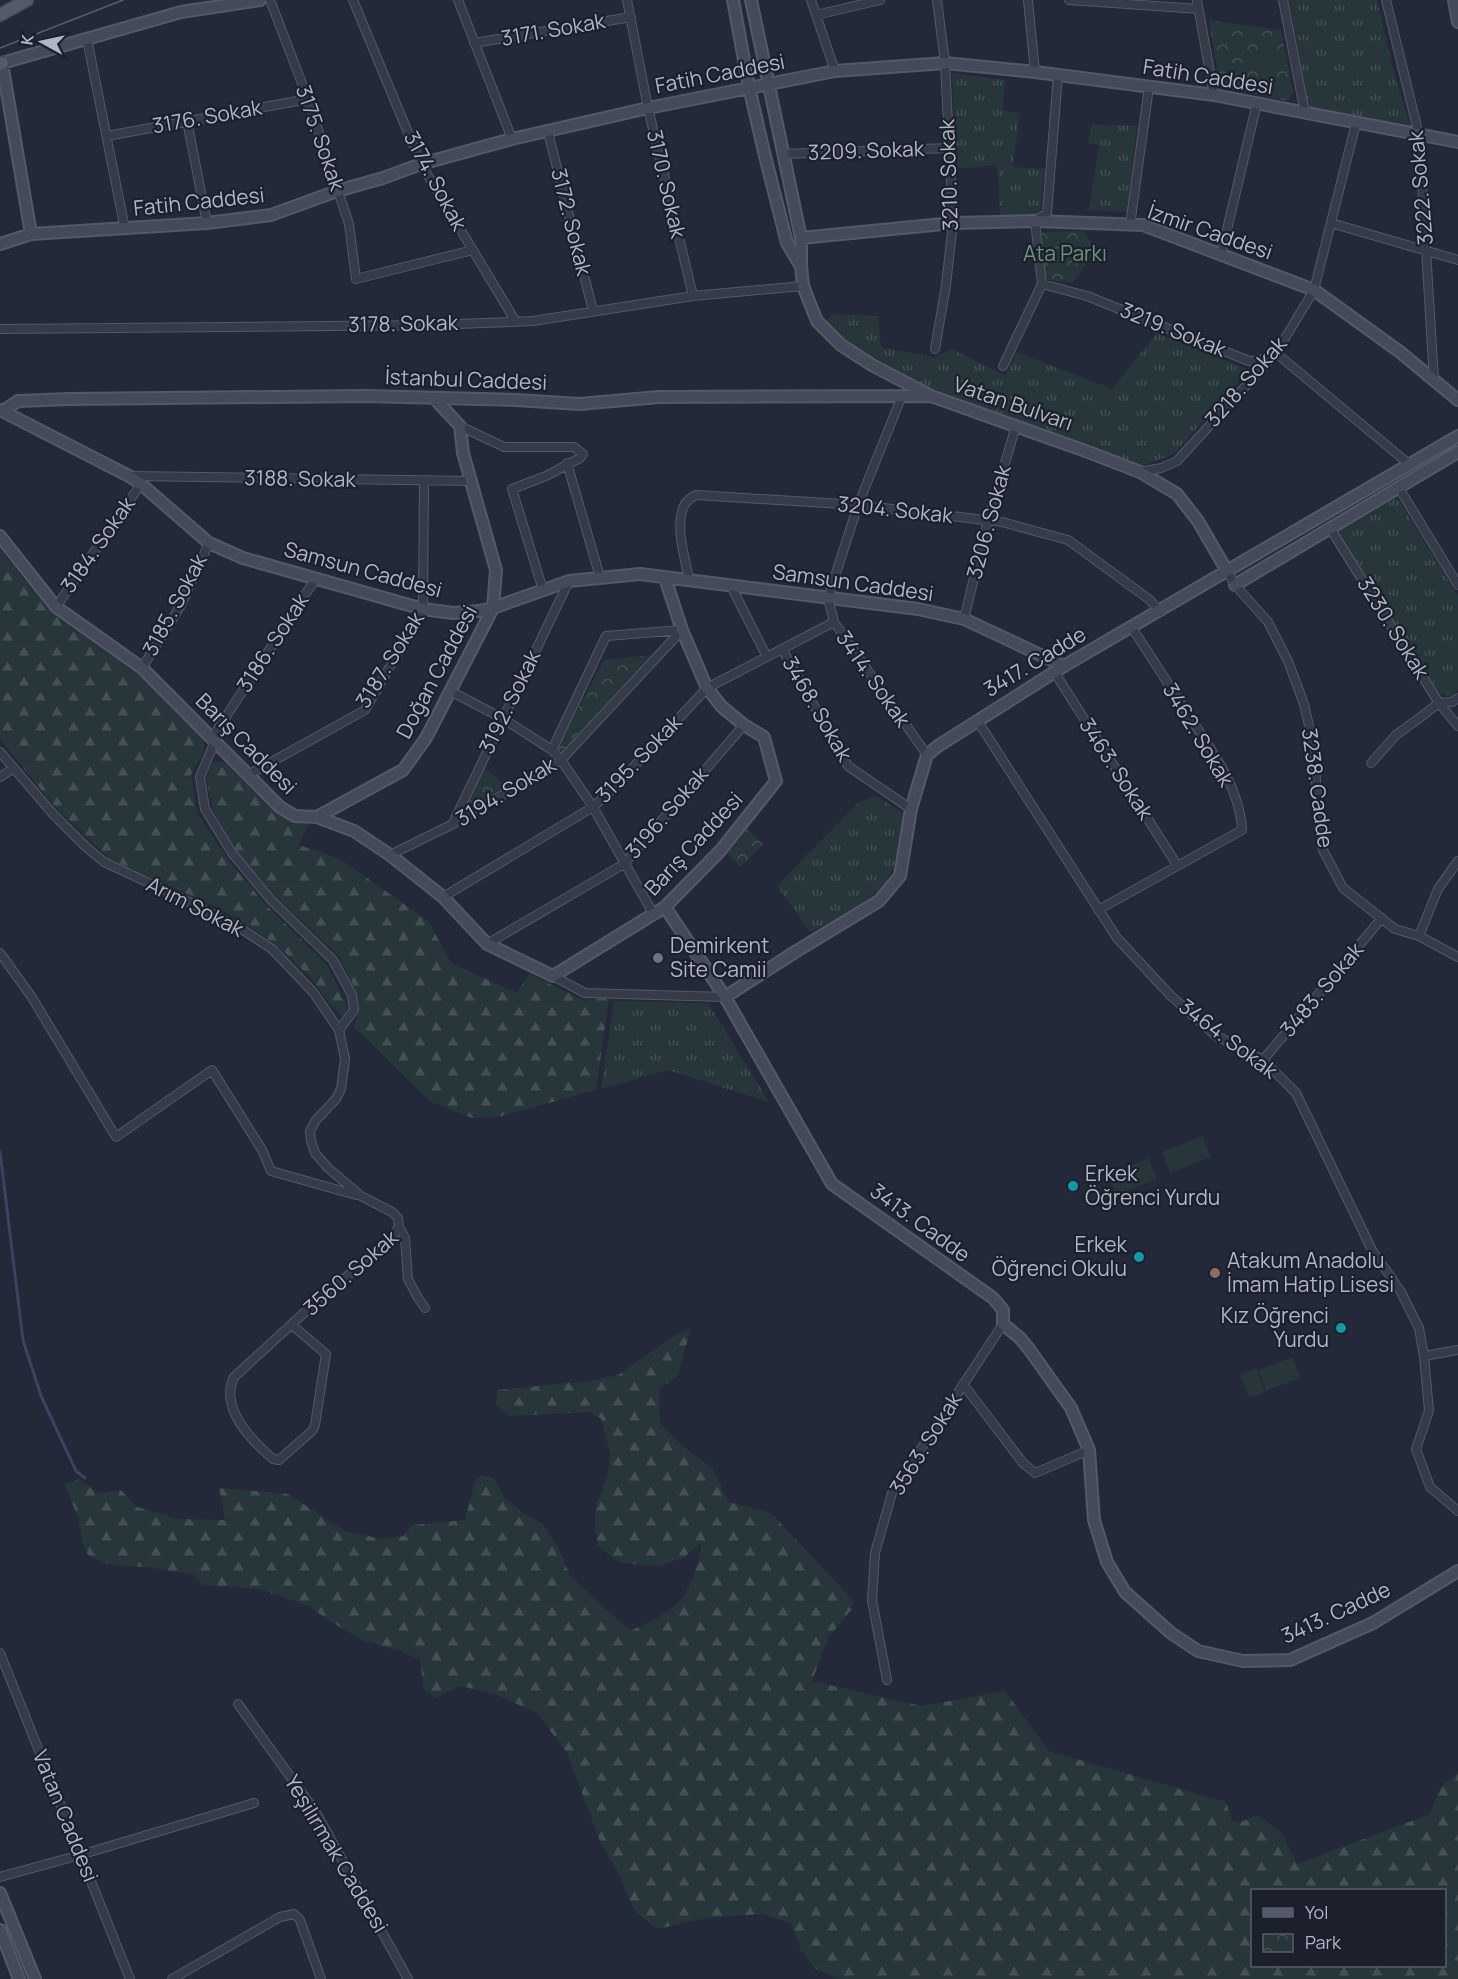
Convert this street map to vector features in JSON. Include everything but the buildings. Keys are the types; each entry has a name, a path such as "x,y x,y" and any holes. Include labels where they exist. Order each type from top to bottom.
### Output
{"main road":[{"path":"0,15 27,0"}],"street":[{"path":"31,234 1,64 181,12 260,0"},
{"name":"3175. Sokak","path":"270,0 308,99 349,224 356,279 473,250"},
{"name":"3174. Sokak","path":"353,0 421,164 516,322"},
{"path":"458,0 512,139"},
{"name":"3170. Sokak","path":"627,0 648,108 693,296"},
{"name":"Vatan Bulvarı","path":"733,0 749,87 788,243 801,265"},
{"name":"Vatan Bulvarı","path":"751,0 801,238 803,286 817,321 841,345 872,365 931,396 1140,472 1177,494 1198,521 1227,571"},
{"path":"811,0 835,71"},
{"path":"816,15 880,0"},
{"name":"3210. Sokak","path":"935,349 946,285 953,223 945,63 937,0"},
{"path":"1028,0 1035,72"},
{"path":"1069,0 1199,9"},
{"path":"1197,0 1214,94"},
{"path":"1283,0 1305,112"},
{"name":"3222. Sokak","path":"1386,0 1419,135 1434,380"},
{"path":"1454,0 1458,21"},
{"name":"3171. Sokak","path":"474,43 631,17"},
{"path":"87,39 124,229"},
{"name":"Fatih Caddesi","path":"0,244 31,234 207,223 271,215 421,164 512,139 648,108 835,71 945,63 1214,94 1458,142"},
{"path":"1003,366 1042,284 1035,221 1047,213 1058,75"},
{"path":"1130,225 1149,87"},
{"name":"3176. Sokak","path":"107,136 308,99"},
{"path":"1221,255 1257,103"},
{"path":"187,121 207,223"},
{"name":"3218. Sokak","path":"1140,472 1161,468 1177,461 1276,352 1314,290 1356,123"},
{"name":"3172. Sokak","path":"548,132 593,311"},
{"name":"3209. Sokak","path":"783,154 949,148"},
{"name":"İzmir Caddesi","path":"801,238 953,223 1035,221 1143,225 1314,290 1400,352 1458,400"},
{"path":"1331,223 1458,260"},
{"name":"3219. Sokak","path":"1042,284 1087,296 1249,361 1260,360 1276,352"},
{"name":"3178. Sokak","path":"0,329 432,325 516,322 693,296 803,286"},
{"path":"1276,352 1409,464"},
{"name":"İstanbul Caddesi","path":"1,411 18,401 70,399 339,396 579,404 658,397 931,396"},
{"path":"828,598 858,505 902,396"},
{"path":"434,398 460,426 504,447 574,447 581,450 583,454 580,458 546,476 512,489 543,590"},
{"name":"Samsun Caddesi","path":"1,411 129,476 209,543 243,558 423,609 453,613 494,608 569,581 640,574 918,609 964,618 1059,669"},
{"name":"Doğan Caddesi","path":"317,817 403,771 426,738 494,608 496,570 463,453 460,426"},
{"name":"3206. Sokak","path":"964,618 988,520 1016,426"},
{"name":"3417. Cadde","path":"927,755 977,720 1059,669 1458,436"},
{"path":"1235,585 1458,452"},
{"path":"567,463 600,577"},
{"name":"3188. Sokak","path":"129,476 471,481"},
{"name":"3187. Sokak","path":"248,775 365,710 423,609 424,481"},
{"name":"3184. Sokak","path":"56,607 141,484"},
{"path":"1399,488 1458,585"},
{"name":"3204. Sokak","path":"689,581 681,531 682,509 687,501 696,495 858,505 1002,522 1068,540 1150,600 1160,612"},
{"name":"3230. Sokak","path":"1330,528 1439,703 1458,726"},
{"name":"Barış Caddesi","path":"0,536 56,607 142,668 280,807 295,816 317,817 354,831 390,855 443,897 487,944 553,976 665,907 720,851 776,781 764,737 744,725 722,706 707,688 682,630 665,578"},
{"name":"3185. Sokak","path":"142,668 181,605 209,543"},
{"name":"3238. Cadde","path":"1227,571 1235,585 1268,622 1288,661 1304,704 1314,752 1317,810 1323,850 1343,888 1395,929 1419,936 1458,957"},
{"name":"3186. Sokak","path":"212,738 316,578"},
{"name":"3192. Sokak","path":"453,824 569,581"},
{"path":"731,586 767,657"},
{"name":"3414. Sokak","path":"828,598 834,622 927,755"},
{"name":"3195. Sokak","path":"443,897 593,807 613,789 707,688 834,622"},
{"name":"3462. Sokak","path":"1098,910 1242,830 1241,817 1215,756 1132,628"},
{"path":"552,750 606,636 682,630"},
{"name":"3194. Sokak","path":"390,855 453,824 561,760 682,630"},
{"name":"3468. Sokak","path":"782,649 848,766 911,809"},
{"name":"3463. Sokak","path":"1059,669 1177,865"},
{"path":"450,691 502,718 552,750 593,807 654,915"},
{"path":"1371,763 1396,735 1439,703 1452,702 1458,698"},
{"name":"3464. Sokak","path":"977,720 1117,938 1171,996 1215,1035 1263,1060 1296,1093 1372,1250 1401,1292 1419,1328 1429,1411 1416,1449 1430,1487 1458,1511"},
{"name":"3196. Sokak","path":"487,944 624,864 744,725"},
{"path":"212,738 213,746 200,777 205,809 232,854 271,900 333,960 352,995 354,1010 339,1030"},
{"name":"Arım Sokak","path":"0,752 53,814 104,862 125,874 182,898 243,930 272,949 313,992 339,1030 345,1059 341,1089 336,1099 316,1120 310,1131 311,1141 315,1153 328,1168 361,1196"},
{"path":"209,756 219,754 230,756"},
{"path":"553,976 585,993 725,998 879,901 900,876 911,809 927,755"},
{"path":"0,777 14,768"},
{"path":"1419,936 1438,889 1458,861"},
{"name":"3413. Cadde","path":"665,907 725,998 832,1184 993,1298 1003,1310 1003,1324 1020,1338 1060,1390 1071,1408 1089,1450 1094,1520 1107,1562 1125,1592 1171,1633 1198,1651 1243,1661 1290,1660 1373,1623 1458,1570"},
{"name":"3483. Sokak","path":"1263,1060 1381,919"},
{"path":"0,953 31,996 116,1137 212,1070 262,1150 271,1171 361,1196 392,1212 398,1218 399,1227"},
{"name":"3560. Sokak","path":"292,1325 326,1354 315,1425 312,1431 279,1460 273,1459 244,1428 234,1413 229,1399 229,1387 243,1367 392,1238 399,1227 405,1238 408,1279 425,1308"},
{"name":"3563. Sokak","path":"887,1680 872,1600 875,1553 892,1493 1003,1324"},
{"path":"1424,1356 1458,1350"},
{"path":"963,1384 1023,1463 1035,1473 1089,1450"},
{"name":"Vatan Caddesi","path":"0,1653 130,1979"},
{"name":"Yeşilırmak Caddesi","path":"238,1704 315,1811 408,1979"},
{"path":"0,1877 254,1803"},
{"path":"0,1893 35,1979"},
{"path":"172,1979 280,1917 294,1914 300,1920 321,1979"},
{"path":"0,1930 19,1979"}],"green space":[{"path":"1289,0 1377,0 1393,69 1410,125 1309,107"},
{"path":"1209,20 1281,30 1293,91 1289,101 1220,87"},
{"path":"1248,52 1278,56 1277,71 1247,68"},
{"path":"952,73 1005,80 1003,111 1020,113 1013,167 1045,169 1040,210 1033,217 1000,216 998,170 995,165 957,169"},
{"path":"1093,124 1137,126 1127,212 1089,210 1099,145 1087,143"},
{"name":"Ata Parkı","path":"1083,231 1097,250 1072,283 1044,279 1042,232"},
{"path":"833,314 878,316 881,347 934,357 951,349 1006,376 1016,352 1112,389 1157,333 1249,370 1174,454 1141,466 932,389 842,339 825,322"},
{"path":"1397,497 1458,596 1458,690 1451,696 1440,694 1338,532"},
{"path":"0,549 52,614 136,673 204,739 205,748 191,775 197,813 230,862 263,902 327,965 348,1008 343,1017 329,1003 309,976 279,947 249,926 216,907 110,859 55,807 0,739"},
{"path":"651,655 561,752 557,748 604,660"},
{"path":"213,762 226,762 263,800 296,821 309,824 299,845 340,859 428,921 452,964 517,993 529,974 583,1000 609,998 596,1090 502,1116 472,1118 431,1102 354,1027 359,1013 358,995 339,956 276,897 236,851 213,811 206,777"},
{"path":"484,768 507,786 474,804 468,801"},
{"path":"876,796 903,813 898,848 888,879 858,906 810,932 777,886 860,801"},
{"path":"747,829 763,844 741,867 725,852"},
{"path":"614,1001 708,1003 769,1102 668,1070 601,1089"},
{"path":"1203,1136 1211,1157 1170,1173 1162,1152"},
{"path":"1149,1158 1157,1179 1116,1195 1108,1174"},
{"path":"691,1327 678,1376 659,1389 660,1423 683,1446 712,1468 729,1502 771,1513 853,1600 852,1609 828,1638 812,1681 921,1706 1005,1691 1049,1751 1226,1802 1232,1820 1241,1822 1258,1815 1282,1833 1297,1864 1430,1814 1440,1788 1458,1772 1458,1979 841,1979 816,1969 801,1951 791,1923 760,1914 707,1918 657,1929 634,1910 617,1870 601,1844 567,1753 537,1713 495,1694 460,1686 436,1698 424,1690 420,1660 403,1652 364,1641 309,1606 260,1589 203,1585 193,1575 147,1567 110,1565 88,1555 82,1542 79,1521 65,1484 79,1479 98,1493 121,1490 137,1507 180,1519 225,1520 219,1488 288,1494 345,1531 382,1539 404,1536 412,1525 465,1520 475,1482 481,1475 494,1478 505,1498 523,1513 543,1524 559,1549 570,1576 630,1631 661,1615 683,1597 694,1574 702,1543 683,1558 658,1566 620,1563 598,1546 595,1525 596,1505 608,1475 610,1453 601,1419 591,1412 509,1416 495,1404 498,1390 597,1380 618,1375"},
{"path":"1293,1357 1300,1378 1266,1391 1258,1370"},
{"path":"1256,1368 1265,1392 1249,1398 1240,1374"}],"waterway":[{"path":"0,1152 23,1340 41,1396 76,1471 85,1478"}],"tram line":[{"path":"0,48 123,0"}],"place":[{"name":"Demirkent Site Camii","path":"658,958"},
{"name":"Erkek Öğrenci Yurdu","path":"1073,1186"},
{"name":"Erkek Öğrenci Okulu","path":"1139,1257"},
{"name":"Atakum Anadolu İmam Hatip Lisesi","path":"1215,1273"},
{"name":"Kız Öğrenci Yurdu","path":"1341,1328"}]}
